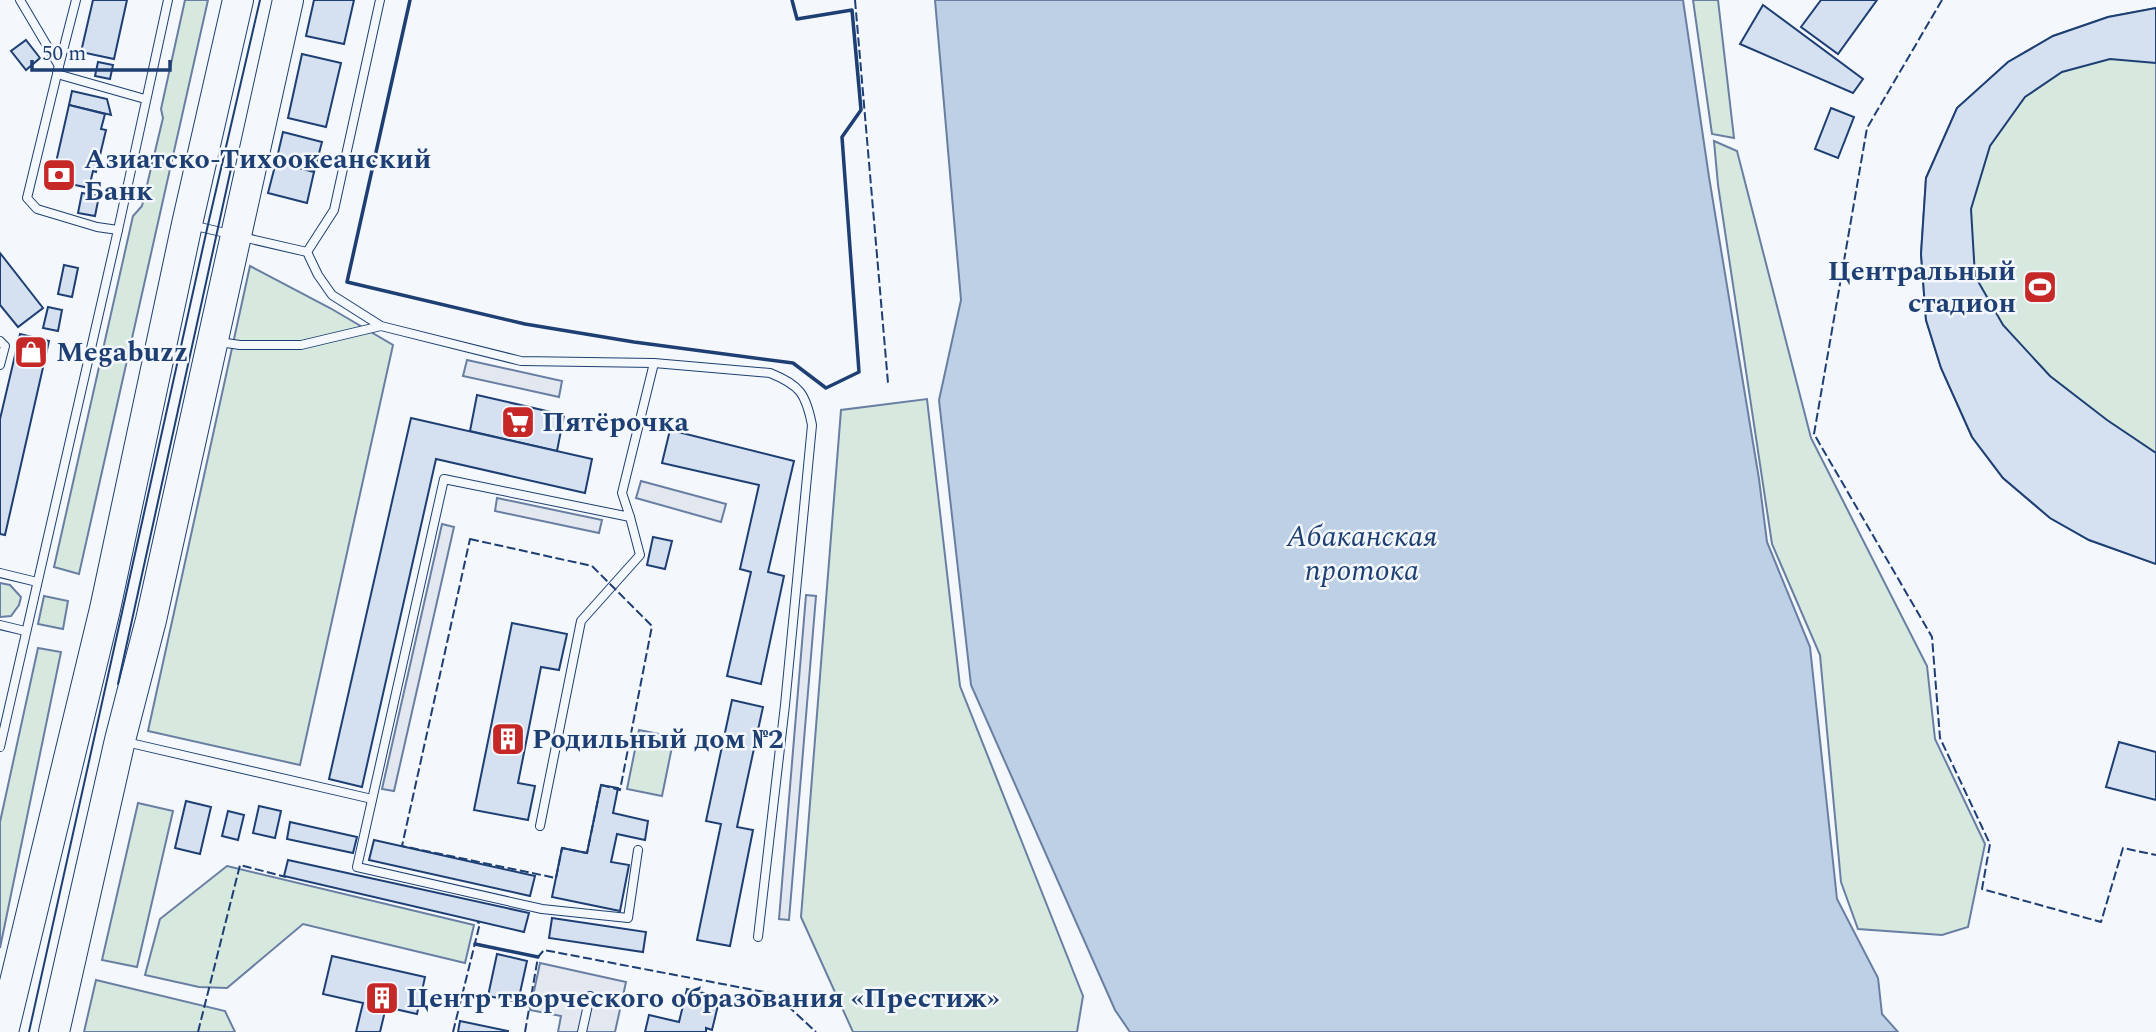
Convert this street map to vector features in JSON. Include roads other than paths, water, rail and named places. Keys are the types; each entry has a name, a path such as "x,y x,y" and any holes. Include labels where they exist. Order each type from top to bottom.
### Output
{"highway":[{"path":"3,1032 105,609 238,0"},
{"path":"54,1032 120,740 151,620 288,0"}],"lane":[{"path":"20,0 58,70 145,99"},
{"path":"76,0 27,198 37,209 97,227 118,230"},
{"path":"0,747 118,230 167,0"},
{"path":"307,252 334,210 380,0"},
{"path":"187,224 307,252"},
{"path":"307,252 332,295 382,326 521,361 654,363 770,373 788,380 807,399 812,425 785,705 758,937"},
{"path":"212,341 240,345 301,345 382,326"},
{"path":"0,341 5,346 0,365"},
{"path":"540,826 581,621 640,555 622,493 654,363"},
{"path":"630,517 444,479 357,867 542,909 628,918 638,850"},
{"path":"0,573 37,582"},
{"path":"0,625 25,631"},
{"path":"120,740 372,799"},
{"path":"582,1032 590,996"}],"water":[{"name":"Абаканская протока","path":"935,0 1683,0 1767,542 1810,647 1837,899 1878,978 1882,1014 1898,1032 1130,1032 1115,1010 971,685 939,400 961,300"}],"tram line":[{"path":"29,1032 260,0"},
{"path":"118,684 232,164"}],"place":[{"name":"Азиатско-Тихоокеанский Банк","path":"59,175"},
{"name":"Центральный стадион","path":"2040,287"},
{"name":"Megabuzz","path":"31,352"},
{"name":"Пятёрочка","path":"518,422"},
{"name":"Родильный дом №2","path":"508,739"},
{"name":"Центр творческого образования «Престиж»","path":"382,998"}]}
